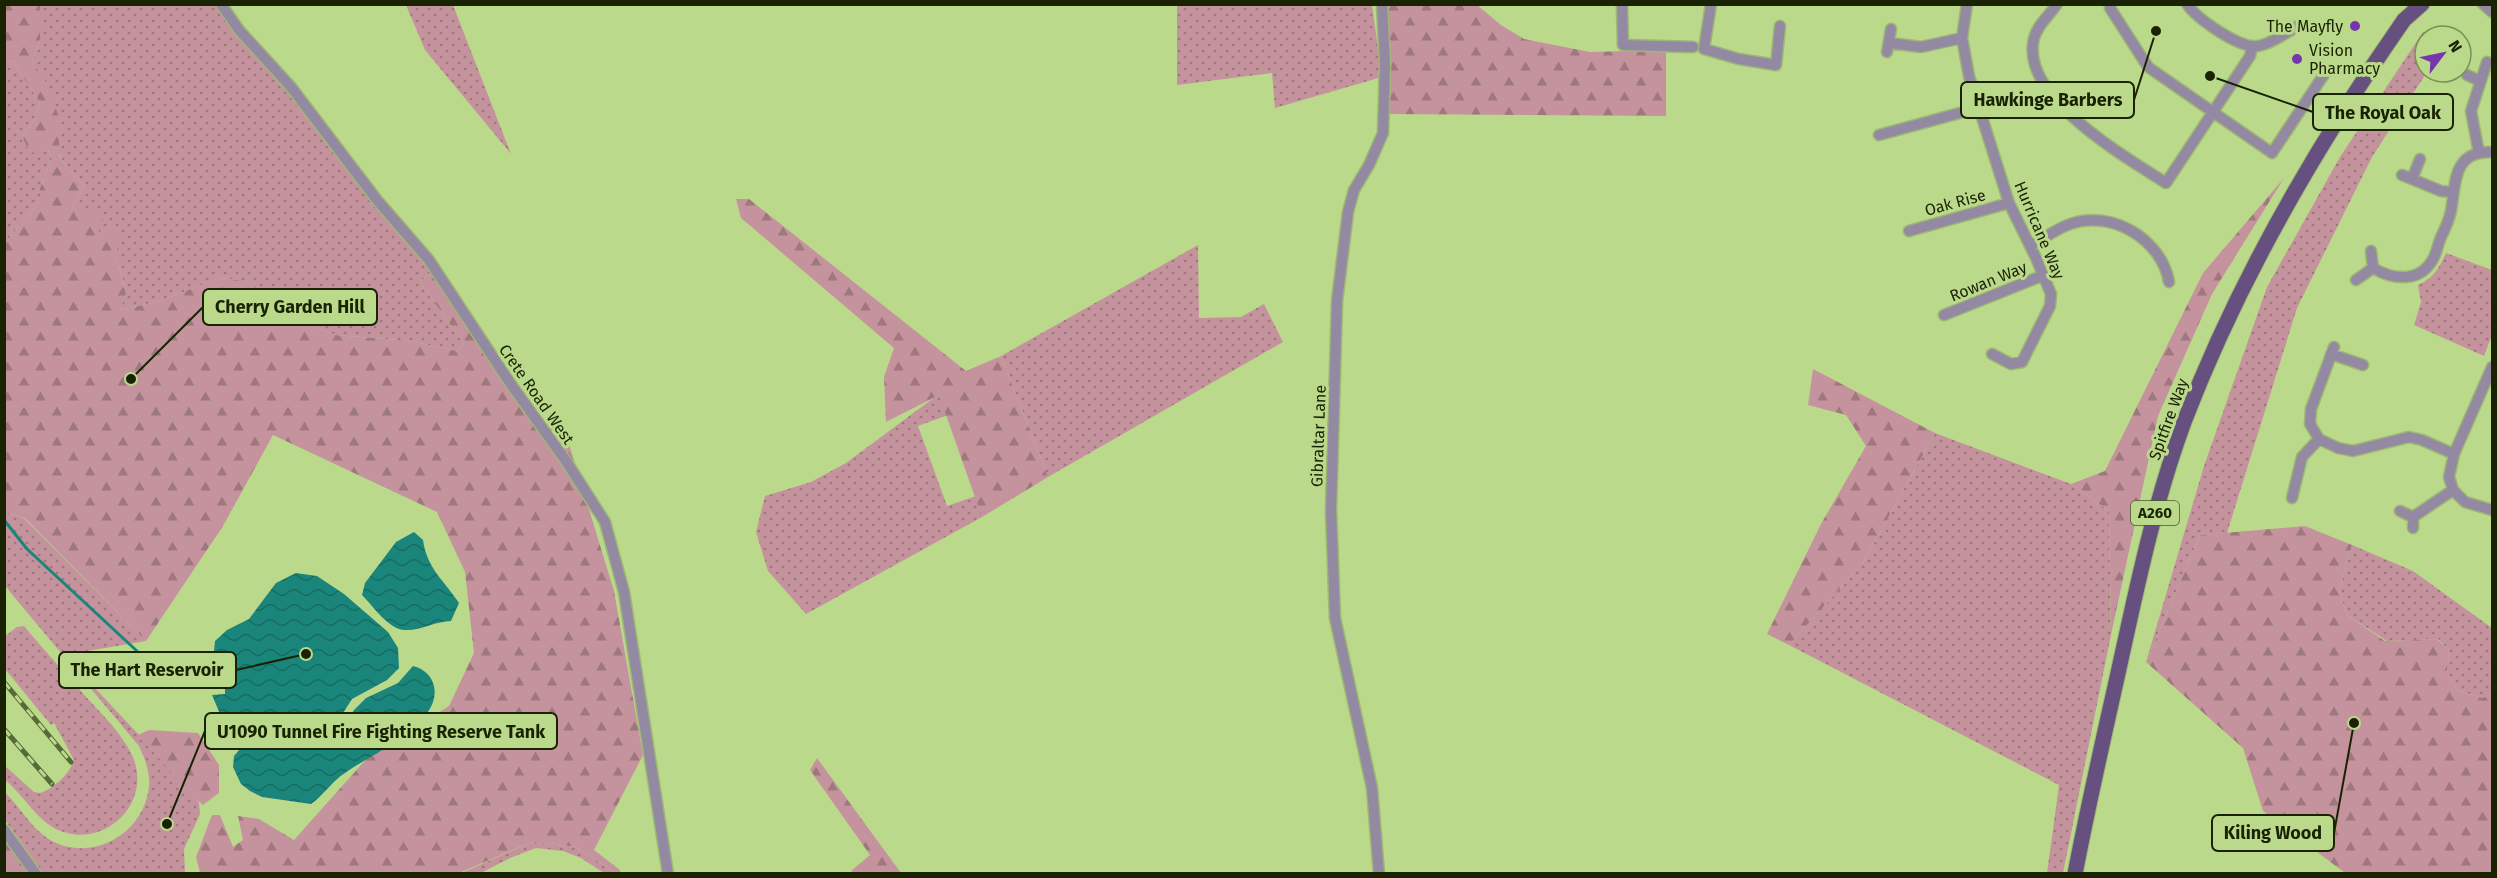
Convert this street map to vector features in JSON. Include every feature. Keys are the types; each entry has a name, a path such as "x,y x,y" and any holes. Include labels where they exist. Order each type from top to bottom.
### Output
{"main road":[{"name":"Spitfire Way","path":"2075,873 2141,564 2160,494 2184,423 2228,316 2279,216 2406,12 2421,4"}],"street":[{"name":"Crete Road West","path":"221,4 239,30 291,87 377,200 429,260 605,522 624,592 668,873"},
{"name":"Gibraltar Lane","path":"1379,873 1372,788 1335,618 1331,510 1337,301 1348,212 1354,190 1369,165 1383,133 1385,64 1382,4"},
{"path":"1622,4 1623,50 1693,47"},
{"path":"1711,4 1704,49 1739,59 1776,64 1780,26"},
{"name":"Hurricane Way","path":"1967,4 1962,38 1967,70 2009,204 2044,275 2051,302 2024,360 2011,364 1992,354"},
{"path":"2057,4 2035,36 2033,52 2044,84 2057,102 2119,152 2166,183 2250,56 2252,46"},
{"path":"2187,4 2205,24 2252,46 2263,45 2300,25"},
{"path":"2110,8 2148,67 2272,153 2325,73"},
{"path":"1891,29 1889,48 1921,47 1962,38"},
{"path":"2479,153 2471,111 2487,63"},
{"path":"2473,78 2480,81"},
{"path":"1879,135 1978,108"},
{"path":"2373,268 2391,277 2403,278 2416,275 2428,266 2434,257 2449,217 2458,169 2465,161 2479,153 2493,152"},
{"path":"2420,159 2407,177 2441,191 2452,192"},
{"name":"Oak Rise","path":"1909,231 2009,204"},
{"path":"2030,246 2062,227 2077,222 2092,220 2115,224 2133,231 2152,246 2165,266 2169,282"},
{"path":"2372,251 2373,268"},
{"path":"2356,280 2373,268"},
{"name":"Rowan Way","path":"1944,315 2044,275"},
{"path":"2362,365 2332,351 2309,420 2319,439 2338,448 2353,451 2409,437 2454,454"},
{"path":"2493,367 2454,454 2449,477 2453,490 2465,502 2493,510"},
{"path":"2292,498 2302,456 2319,439"},
{"path":"2296,480 2308,482"},
{"path":"2400,510 2413,522 2453,490"},
{"path":"4,830 36,873"}],"green space":[{"path":"5,5 40,5 40,40 32,62 46,82 59,117 59,155 67,168 85,186 73,205 99,213 103,220 98,230 103,237 111,226 120,237 116,255 126,293 120,310 160,301 219,278 248,281 287,300 297,319 335,335 410,341 457,351 464,344 420,282 431,272 508,389 569,444 614,591 643,755 594,850 620,870 620,873 616,873 576,847 549,843 527,844 459,873 200,873 196,857 212,815 220,815 233,847 243,840 238,816 259,819 294,840 369,756 449,706 474,653 465,572 437,512 273,435 223,526 146,641 25,518 5,512 5,243 40,202 40,188 52,158 48,150 30,153 22,136 33,122 40,102 13,62 5,61"},
{"path":"40,5 216,5 289,90 358,185 431,272 420,282 464,344 457,351 410,341 335,335 297,319 248,281 220,278 160,301 120,310 126,292 116,255 98,230 73,205 85,186 67,168 59,154 59,117 32,62 40,40"},
{"path":"406,5 453,5 511,154 425,50"},
{"path":"1177,5 1372,5 1382,77 1275,108 1272,73 1177,85"},
{"path":"1387,5 1477,5 1501,25 1524,39 1590,52 1666,50 1666,116 1388,114 1391,75"},
{"path":"2413,47 2413,84 2419,84 2372,157 2297,308 2227,533 2200,535 2146,662 2204,466 2267,287 2340,157"},
{"path":"5,61 13,62 40,102 33,122 22,136 30,152 48,150 52,158 40,188 40,202 5,243"},
{"path":"2284,178 2212,294 2158,416 2111,635 2109,511 2071,484 2105,471 2203,273"},
{"path":"736,199 749,199 966,371 1001,356 1048,477 982,517 939,395 886,422 884,377 894,348 741,218"},
{"path":"1198,245 1199,318 1241,317 1264,304 1283,342 1048,477 1001,356"},
{"path":"2446,253 2492,270 2492,335 2484,356 2414,325 2421,302 2418,285 2435,272"},
{"path":"1813,369 1935,433 1863,563 1789,645 1767,634 1821,524 1866,446 1846,415 1808,405"},
{"path":"939,394 948,415 918,426 947,506 976,496 982,517 806,614 768,571 756,532 765,496 811,482 846,463"},
{"path":"1935,433 2071,484 2109,511 2111,635 2063,873 2047,873 2059,785 1789,645 1863,563"},
{"path":"5,512 24,518 146,641 64,655 170,768 199,803 200,814 184,849 185,873 43,873 5,820 4,791 37,829 52,841 76,848 106,843 119,837 139,815 146,801 149,781 147,765 139,746 5,586"},
{"path":"2305,526 2352,545 2339,591 2347,615 2385,641 2437,639 2449,650 2447,672 2457,690 2482,698 2492,694 2492,873 2345,873 2263,811 2243,748 2146,662 2200,535"},
{"path":"2352,545 2413,571 2492,628 2492,694 2482,698 2457,690 2447,672 2449,650 2438,639 2387,641 2347,615 2339,591"},
{"path":"24,626 112,725 132,755 137,773 136,790 130,805 120,818 107,828 92,833 75,834 58,830 43,820 5,780 5,766 34,792 40,793 51,788 60,780 69,771 74,760 54,723 51,725 5,669 5,636 17,627"},
{"path":"149,730 198,733 219,765 219,793 203,805 197,800 199,803 138,735"},
{"path":"817,758 901,873 851,871 870,855 810,770"},
{"path":"5,842 28,873 5,873"},
{"path":"549,843 576,847 616,873 604,873 581,858 563,851 536,848 481,873 459,874 527,844"}],"water":[{"path":"414,532 423,540 432,567 459,603 451,621 405,630 387,622 362,595 365,583 396,542"},
{"path":"296,573 317,576 344,594 388,632 398,648 399,668 387,680 352,699 338,721 320,725 282,722 240,732 223,721 212,695 225,694 225,660 213,661 215,641 227,630 249,619 276,583"},
{"path":"413,666 425,672 433,683 434,697 429,711 403,736 340,776 311,804 262,797 241,784 233,767 234,756 245,743 275,732 328,732 345,723 366,698 398,683"}],"waterway":[{"path":"4,520 27,549 138,652"}],"railway":[{"path":"4,682 71,762"},
{"path":"4,729 52,784"}],"place":[{"name":"The Mayfly","path":"2355,26"},
{"name":"Hawkinge Barbers","path":"2156,31"},
{"name":"Vision Pharmacy","path":"2297,59"},
{"name":"The Royal Oak","path":"2210,76"},
{"name":"Cherry Garden Hill","path":"131,379"},
{"name":"The Hart Reservoir","path":"306,654"},
{"name":"Kiling Wood","path":"2354,723"},
{"name":"U1090 Tunnel Fire Fighting Reserve Tank","path":"167,824"}]}
